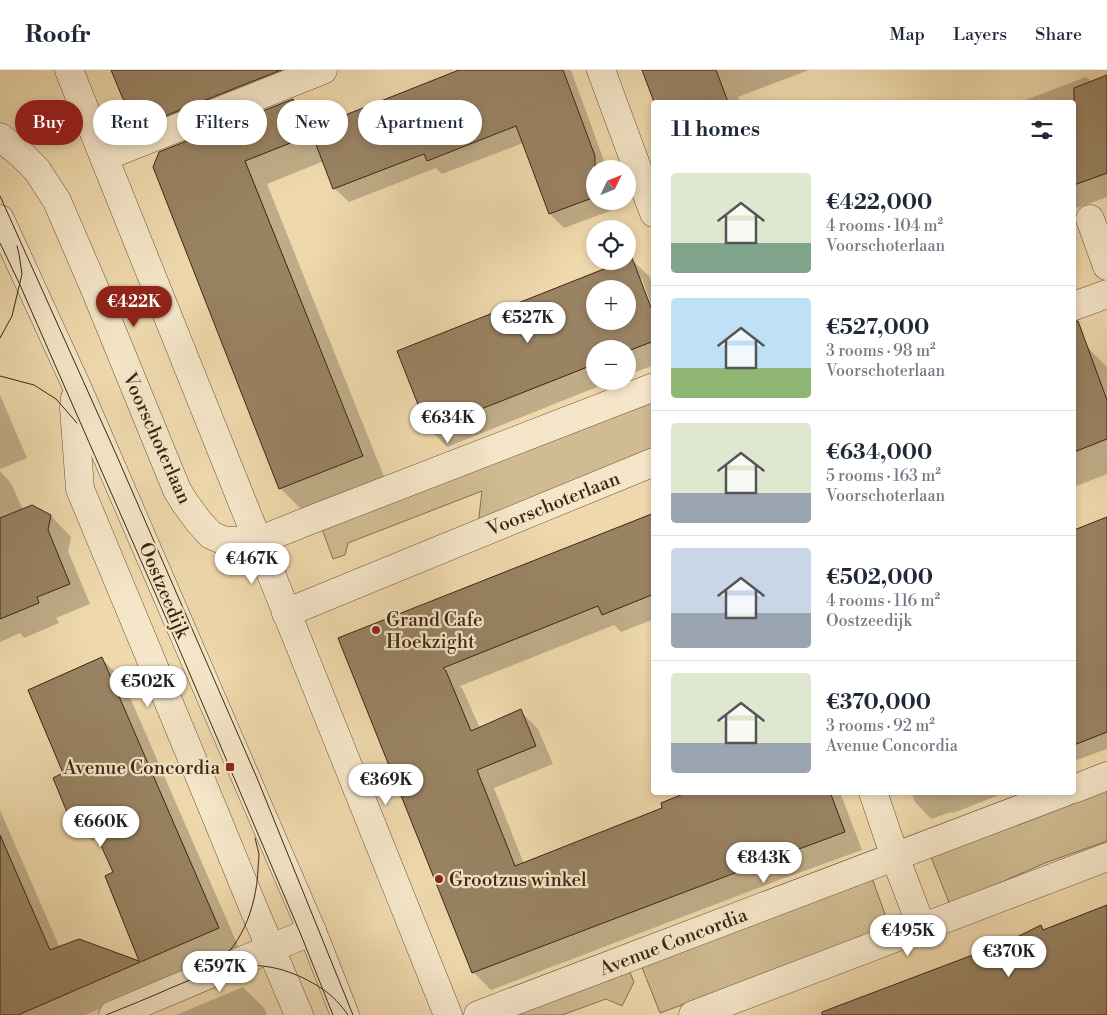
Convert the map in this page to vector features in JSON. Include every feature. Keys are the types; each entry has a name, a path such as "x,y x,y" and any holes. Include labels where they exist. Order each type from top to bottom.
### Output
{"street":[{"path":"69,70 448,1015"},
{"path":"104,157 323,70"},
{"path":"602,70 651,207"},
{"name":"Voorschoterlaan","path":"0,137 37,170 57,202 177,490 198,522 211,535 220,539 228,541 258,541 651,389"},
{"name":"Oostzeedijk","path":"0,219 77,387 312,931 345,1015"},
{"path":"1090,219 1107,266"},
{"path":"1076,305 1107,294"},
{"name":"Oostzeedijk","path":"77,387 74,408 80,489 298,1015"},
{"name":"Voorschoterlaan","path":"286,613 651,463"},
{"path":"1076,788 1107,776"},
{"path":"874,795 922,928"},
{"name":"Avenue Concordia","path":"478,1015 1057,795"},
{"path":"692,1015 1107,857"},
{"path":"113,1015 312,931"}],"shaded area":[{"path":"651,399 651,457 478,525 482,491 348,543 345,555 333,559 322,529"},
{"path":"1107,787 1107,841 1045,863 950,905 931,857"},
{"path":"872,878 890,928 660,1013 641,965"},
{"path":"629,970 634,982 622,1006 606,999 562,1015 507,1015"}],"building":[{"path":"111,70 281,70 205,100 177,100 177,111 167,115 167,100 123,99"},
{"path":"459,70 563,70 595,156 595,160 586,160 586,200 549,214 516,126 482,139 482,100 383,100"},
{"path":"642,70 716,70 727,100 653,100"},
{"path":"1107,75 1107,173 1076,184 1076,100 1074,100 1074,88"},
{"path":"277,105 277,145 285,145 245,161 363,456 279,489 153,167 159,152 177,145 267,145 267,109"},
{"path":"358,110 358,145 468,145 427,161 424,154 333,189 316,145 348,145 348,114"},
{"path":"636,268 651,307 651,342 636,348 636,340 586,340 586,368 428,430 397,351 601,270 636,270"},
{"path":"1076,321 1078,321 1107,400 1107,439 1076,451"},
{"path":"32,505 51,515 48,530 70,584 37,597 39,603 0,619 0,518"},
{"path":"651,514 651,595 602,615 598,606 443,668 446,671 471,731 521,709 536,746 477,770 515,866 662,808 661,803 681,795 831,795 845,832 472,973 338,638"},
{"path":"1107,517 1107,732 1076,744 1076,529"},
{"path":"102,657 219,928 18,1015 0,1015 0,835 50,950 79,939 139,961 105,876 113,872 87,815 71,822 53,778 63,773 28,690"},
{"path":"1107,905 1107,1015 822,1015 822,1012 1007,942 1041,925 1043,930"}],"tram line":[{"path":"0,196 116,454 257,778 353,1015"},
{"path":"0,243 163,611 301,935 333,1015"},
{"path":"0,338 12,316 22,274 17,246"},
{"path":"0,376 34,385 56,399 77,423"},
{"path":"207,971 229,952 245,927 257,884 259,854 255,838"},
{"path":"106,1015 207,974 233,967 252,965 283,970 303,978 329,994 348,1015"}],"place":[{"name":"Grand Cafe Hoekzight","path":"376,630"},
{"name":"Avenue Concordia","path":"230,767"},
{"name":"Grootzus winkel","path":"439,879"}]}
